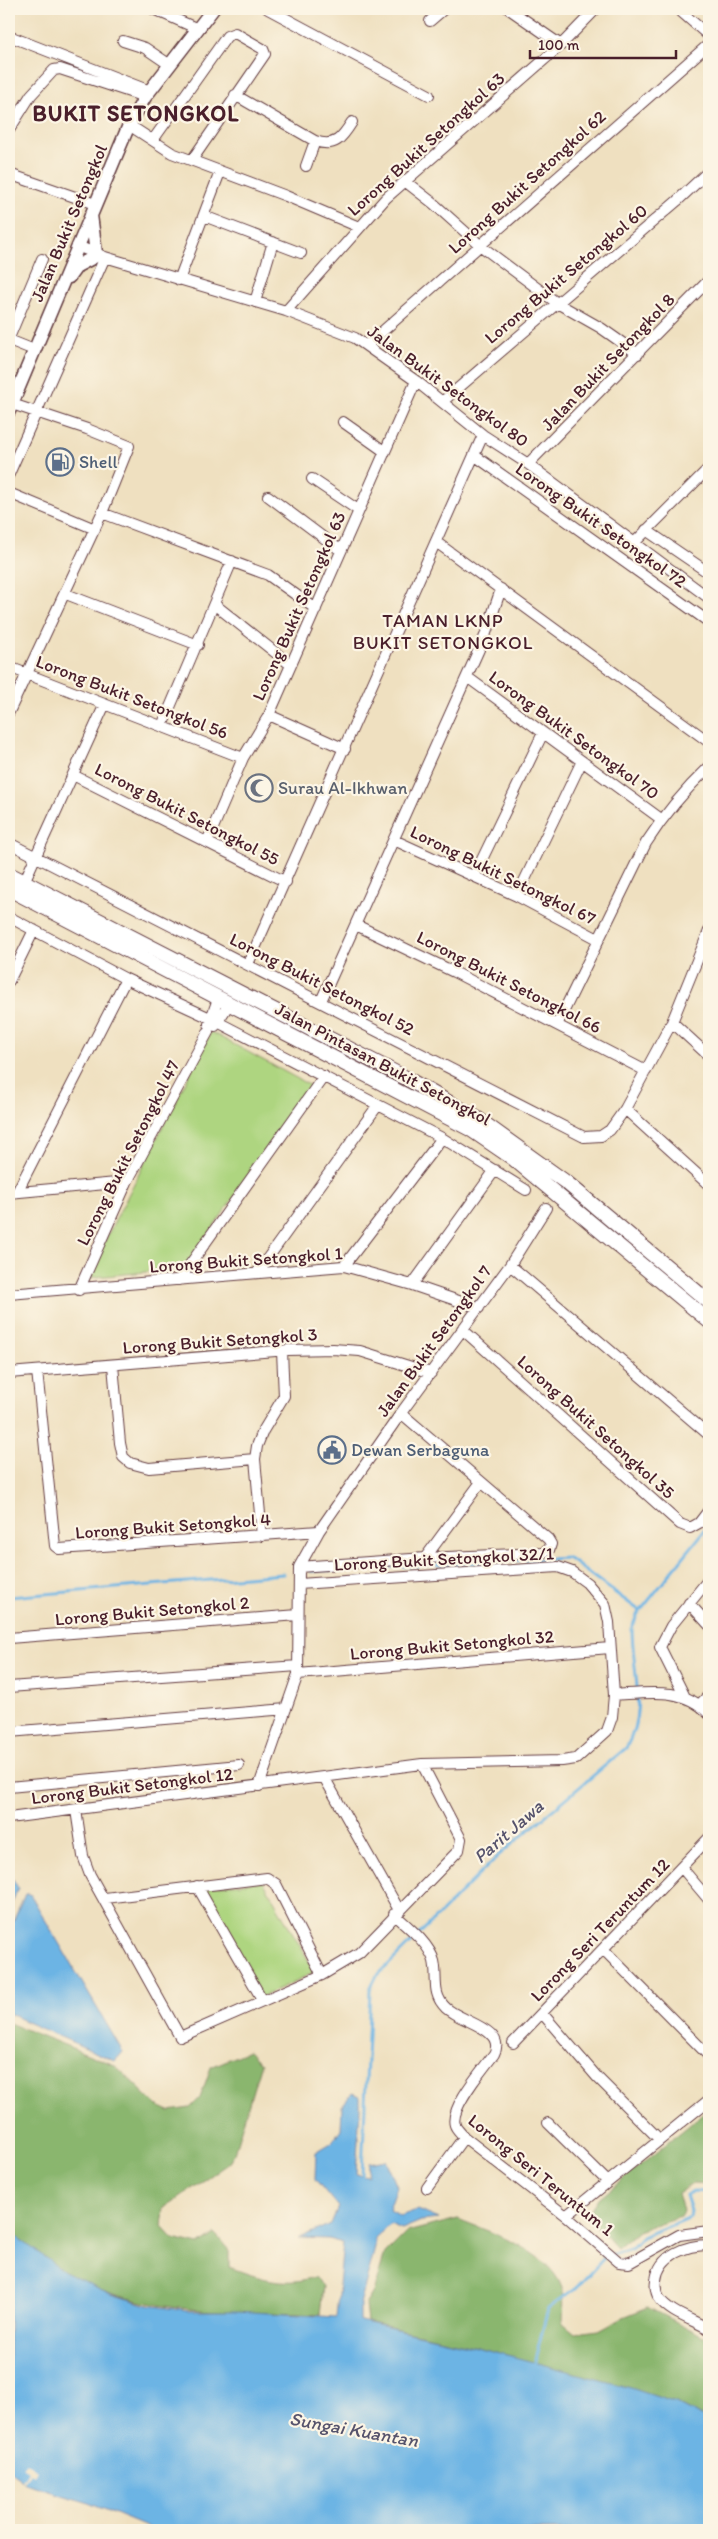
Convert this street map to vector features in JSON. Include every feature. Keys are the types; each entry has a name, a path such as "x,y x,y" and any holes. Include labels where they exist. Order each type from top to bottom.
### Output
{"main road":[{"name":"Jalan Pintasan Bukit Setongkol","path":"9,874 26,878 404,1076 478,1119 567,1183 709,1302"},
{"name":"Jalan Pintasan Bukit Setongkol","path":"9,888 223,1002 470,1129 514,1159 709,1321"}],"street":[{"path":"153,9 198,29"},
{"name":"Jalan Bukit Setongkol","path":"10,408 129,125 148,94 213,9"},
{"path":"268,9 429,95"},
{"path":"430,20 444,9"},
{"path":"509,9 561,45"},
{"name":"Lorong Bukit Setongkol 63","path":"286,311 386,198 561,45 596,9"},
{"path":"678,9 709,36"},
{"path":"153,140 227,36 235,33 263,49 265,54 192,160"},
{"path":"9,36 148,94"},
{"path":"123,40 145,48 170,66"},
{"name":"Lorong Bukit Setongkol 62","path":"367,345 709,44"},
{"path":"9,130 31,95 54,70 148,94"},
{"path":"236,95 315,141 332,144 339,140 352,122"},
{"path":"129,125 172,153 286,196 359,227"},
{"path":"306,166 315,141"},
{"name":"Lorong Bukit Setongkol 60","path":"442,402 709,171"},
{"path":"179,280 220,172"},
{"path":"9,174 93,208 100,255 9,474"},
{"path":"406,182 433,203 481,246 557,303 601,328 638,354"},
{"path":"204,216 301,253"},
{"path":"255,302 273,242"},
{"name":"Jalan Bukit Setongkol 80","path":"77,246 179,280 286,311 367,345 483,434 528,464 709,598"},
{"path":"62,285 78,266 100,255"},
{"name":"Jalan Bukit Setongkol","path":"9,339 42,259"},
{"name":"Jalan Bukit Setongkol 8","path":"528,464 709,280"},
{"path":"9,339 34,350"},
{"name":"Lorong Bukit Setongkol 63","path":"207,842 243,758 269,715 416,381"},
{"path":"9,712 66,594 102,514 129,446 87,429 36,412 10,408"},
{"path":"343,422 384,451"},
{"path":"248,964 345,749 483,434"},
{"name":"Lorong Bukit Setongkol 72","path":"474,455 709,622"},
{"path":"634,543 709,468"},
{"path":"312,479 358,510"},
{"path":"9,493 94,529"},
{"path":"268,496 340,550"},
{"path":"102,514 268,574 316,609"},
{"path":"646,530 709,573"},
{"path":"436,542 709,742"},
{"path":"162,726 198,645 232,561"},
{"path":"321,1001 467,677 502,589"},
{"path":"66,594 198,645"},
{"path":"214,604 291,665"},
{"name":"Lorong Bukit Setongkol 56","path":"9,667 243,758"},
{"name":"Lorong Bukit Setongkol 70","path":"467,677 662,820"},
{"path":"26,878 105,704"},
{"path":"269,715 345,749"},
{"path":"474,876 543,733"},
{"path":"517,896 582,761"},
{"path":"557,1025 646,843 691,784 709,767"},
{"name":"Lorong Bukit Setongkol 55","path":"73,775 286,882"},
{"name":"Lorong Bukit Setongkol 67","path":"394,840 517,896 598,940"},
{"name":"Lorong Bukit Setongkol 52","path":"9,843 35,860 248,964 584,1137 601,1136 610,1130 625,1109"},
{"path":"9,917 126,979 324,1076 442,1138 526,1190"},
{"name":"Lorong Bukit Setongkol 66","path":"356,925 646,1071"},
{"path":"9,981 34,930"},
{"path":"709,931 672,1022 625,1109 709,1185"},
{"path":"13,1193 126,979"},
{"name":"Lorong Bukit Setongkol 47","path":"79,1290 127,1182 223,1002"},
{"path":"672,1022 709,1056"},
{"path":"179,1280 324,1076"},
{"path":"257,1273 378,1105"},
{"path":"344,1266 442,1138"},
{"path":"412,1285 495,1170"},
{"path":"13,1193 127,1182"},
{"name":"Jalan Bukit Setongkol 7","path":"299,1567 320,1531 430,1373 510,1265 546,1208"},
{"path":"510,1265 709,1435"},
{"name":"Lorong Bukit Setongkol 1","path":"9,1294 79,1290 344,1266 412,1285 479,1308"},
{"name":"Lorong Bukit Setongkol 35","path":"462,1329 680,1524 690,1528 699,1523 709,1510"},
{"name":"Lorong Bukit Setongkol 3","path":"9,1373 282,1351 333,1349 360,1351 430,1373"},
{"path":"262,1536 255,1459 257,1446 263,1431 284,1396 282,1351"},
{"path":"113,1365 120,1443 123,1457 130,1463 149,1468 255,1459"},
{"name":"Lorong Bukit Setongkol 4","path":"37,1371 55,1546 59,1549 320,1531"},
{"path":"258,1786 298,1670 299,1567 425,1558 542,1553 549,1550 551,1544 548,1539 401,1414"},
{"path":"425,1558 481,1482"},
{"name":"Lorong Bukit Setongkol 32/1","path":"299,1584 558,1567 572,1572 587,1583 605,1604 614,1695 612,1717 607,1731 576,1759 562,1761 422,1764"},
{"path":"684,1695 660,1647 663,1637 709,1579"},
{"path":"689,1604 709,1625"},
{"name":"Lorong Bukit Setongkol 2","path":"9,1638 298,1615"},
{"name":"Lorong Bukit Setongkol 32","path":"9,1687 298,1670 610,1648"},
{"path":"614,1695 651,1693 684,1695 700,1704 709,1714"},
{"path":"700,1704 709,1695"},
{"path":"9,1732 286,1708"},
{"path":"76,1810 83,1856 90,1875 105,1898 180,2037 322,1975 359,1953 398,1915 459,1850 461,1839 422,1764"},
{"name":"Lorong Bukit Setongkol 12","path":"9,1818 422,1764"},
{"path":"9,1787 239,1765"},
{"path":"324,1777 398,1915"},
{"name":"Lorong Seri Teruntum 12","path":"512,2042 709,1838"},
{"path":"682,1868 709,1900"},
{"path":"105,1898 261,1878 273,1882 322,1975"},
{"path":"197,1886 263,2001"},
{"name":"Lorong Seri Teruntum 1","path":"398,1915 434,1960 439,2000 447,2009 464,2020 493,2034 498,2041 494,2054 459,2104 454,2115 455,2126 464,2138 566,2216 619,2262 629,2263 679,2235 697,2231 709,2231"},
{"path":"603,1949 709,2056"},
{"path":"542,2013 597,2077 660,2140"},
{"path":"566,2216 709,2100"},
{"path":"548,2123 608,2182"},
{"path":"427,2188 464,2138"},
{"path":"709,2245 700,2245 683,2250 664,2260 657,2270 655,2286 659,2298 668,2307 709,2329"}],"green space":[{"path":"211,1032 311,1086 185,1268 86,1278"},
{"path":"263,1881 315,1972 261,1997 200,1887"},
{"path":"9,2023 115,2065 156,2105 169,2111 190,2108 200,2098 211,2067 248,2051 261,2063 234,2153 229,2163 164,2208 162,2227 173,2239 199,2245 215,2234 229,2249 229,2267 250,2275 282,2281 303,2280 314,2277 323,2286 320,2315 190,2309 128,2298 97,2288 67,2274 9,2231"},
{"path":"709,2109 709,2184 694,2183 678,2193 683,2211 680,2216 638,2231 617,2249 595,2225 590,2210 600,2198"},
{"path":"458,2219 518,2245 545,2264 555,2275 562,2288 564,2301 563,2323 575,2333 599,2330 621,2318 648,2307 709,2339 709,2421 676,2403 477,2347 367,2322 365,2305 373,2292 385,2254 407,2232"}],"water":[{"path":"13,1879 18,1888 9,1910 9,1880"},
{"path":"25,1894 30,1894 123,2052 115,2061 9,2014 9,1931"},
{"name":"Sungai Kuantan","path":"352,2093 360,2096 356,2174 368,2176 369,2163 386,2160 397,2187 389,2210 400,2216 417,2210 438,2219 421,2221 402,2229 390,2224 375,2238 375,2248 360,2304 360,2321 477,2347 631,2388 676,2403 709,2421 709,2530 154,2530 86,2502 28,2485 9,2471 9,2231 66,2273 111,2294 148,2305 188,2311 236,2311 336,2317 343,2243 328,2239 299,2238 331,2224 338,2207 315,2179 316,2152 331,2143 341,2129 342,2106"}],"pier":[{"path":"26,2462 37,2470 34,2475 30,2473 24,2482 22,2481 28,2471 22,2467"}],"waterway":[{"name":"Parit Jawa","path":"362,2175 370,1989 376,1977 499,1855 626,1748 633,1734 638,1704 632,1628 637,1615 709,1525"},
{"path":"311,1571 568,1558 640,1611"},
{"path":"9,1597 283,1574"},
{"path":"533,2367 548,2309 577,2287 605,2257 631,2249 642,2237 690,2217 691,2211 686,2195 693,2191 709,2192"}],"place":[{"name":"Shell","path":"60,462"},
{"name":"Surau Al-Ikhwan","path":"259,788"},
{"name":"Dewan Serbaguna","path":"332,1450"}],"district":[{"name":"BUKIT SETONGKOL","path":"136,113"},
{"name":"TAMAN LKNP BUKIT SETONGKOL","path":"443,631"}]}
